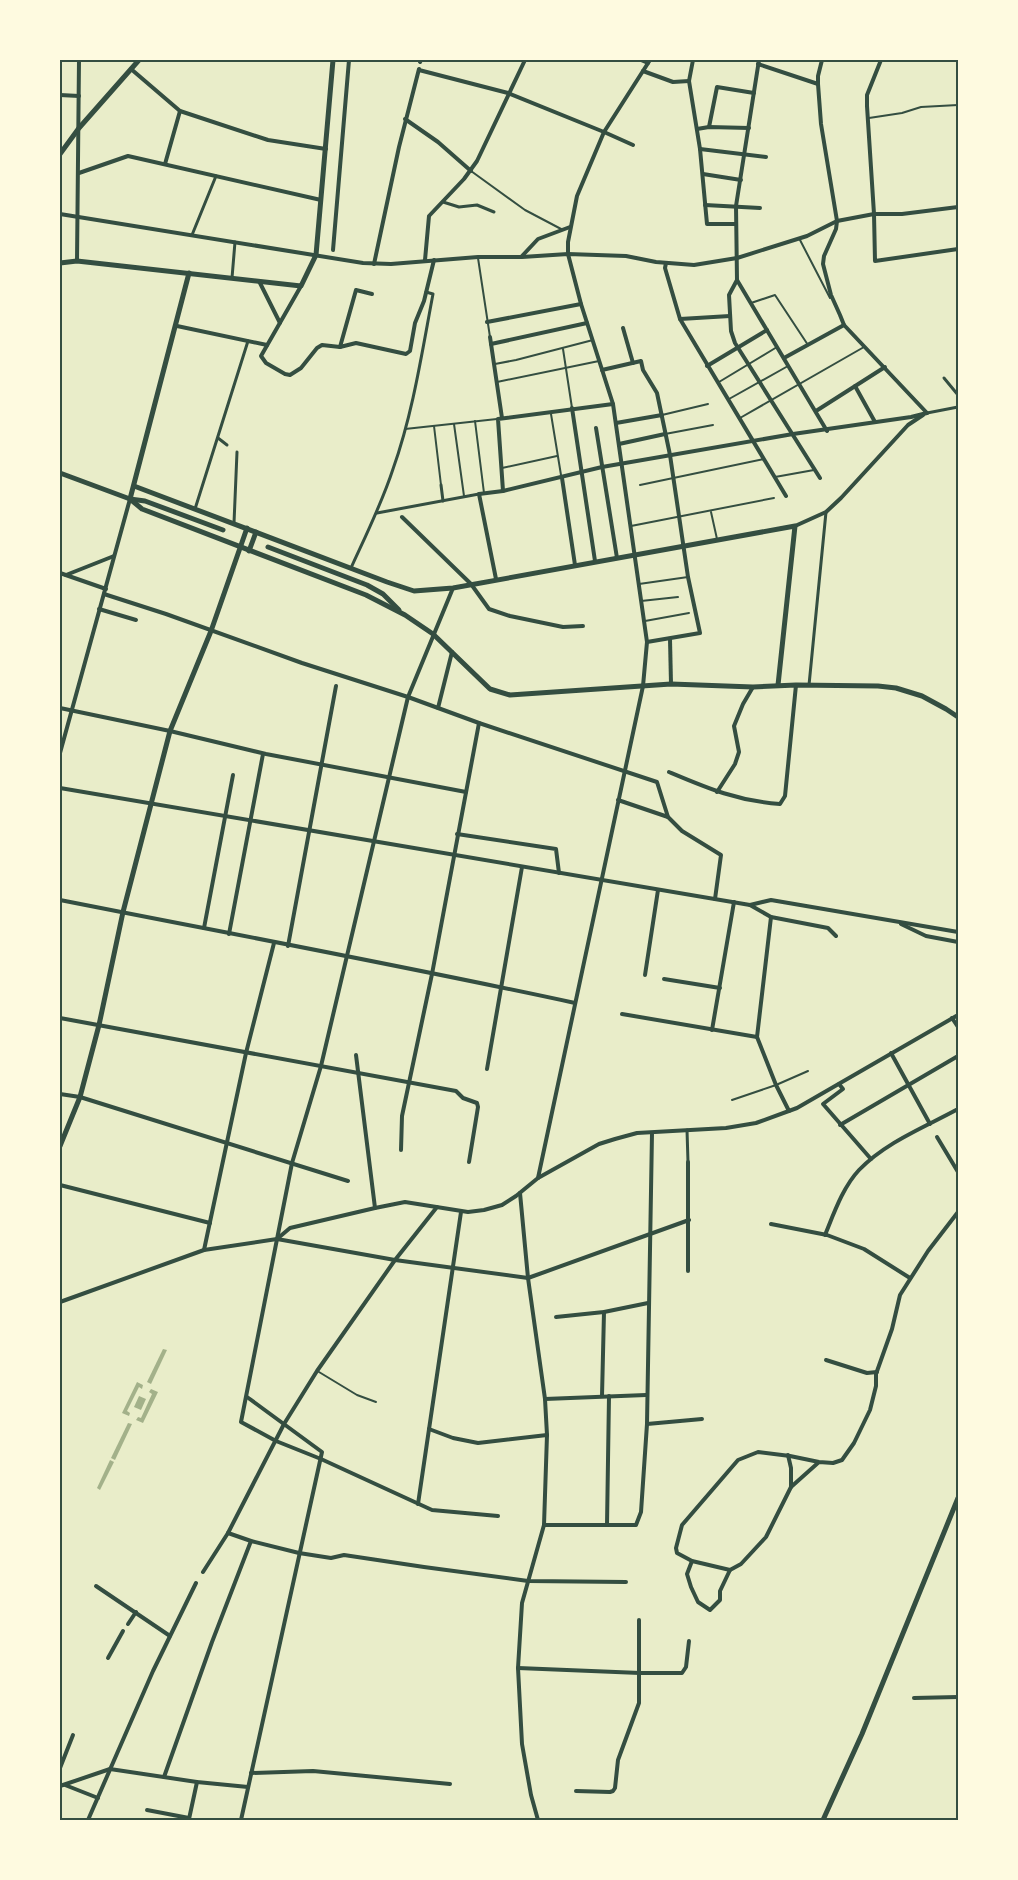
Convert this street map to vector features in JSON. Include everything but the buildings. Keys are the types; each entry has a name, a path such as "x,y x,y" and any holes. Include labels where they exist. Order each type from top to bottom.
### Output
{"street":[{"path":"77,261 80,128 79,60"},
{"path":"60,154 139,60"},
{"path":"333,60 316,255 301,286 261,356 266,364 285,374 290,374 301,368 320,345 340,347 356,343 406,354 410,351 415,323 426,292 434,260"},
{"path":"333,250 350,60"},
{"path":"425,260 429,216 471,171 524,60"},
{"path":"538,1178 643,686 647,642 620,444 613,404 581,304 568,254 570,227 577,196 604,132 616,110 649,62 641,60"},
{"path":"693,60 689,81 700,149 708,224 736,224"},
{"path":"822,60 818,76 821,124 837,221 836,229 824,256 823,264 831,295 844,325 866,346 927,413"},
{"path":"881,60 867,95 875,261 958,249"},
{"path":"818,84 758,62 736,206 737,280 729,295 731,331 737,348 820,478"},
{"path":"374,264 405,119 420,65 508,93 633,145"},
{"path":"131,69 180,111 268,140 326,149"},
{"path":"643,71 673,82 689,81"},
{"path":"709,127 717,87 754,93"},
{"path":"60,95 79,96"},
{"path":"165,164 180,111"},
{"path":"405,119 438,142 471,171"},
{"path":"697,129 709,127 749,128"},
{"path":"700,149 766,158"},
{"path":"79,173 128,156 322,200"},
{"path":"703,174 741,180"},
{"path":"192,235 216,176"},
{"path":"443,202 459,207 477,205 494,212"},
{"path":"705,205 760,208"},
{"path":"60,214 374,264 478,257 568,254 626,256 694,266 737,258 800,238 837,221 874,214 902,214 958,207"},
{"path":"522,257 538,240 570,227"},
{"path":"232,278 235,242"},
{"path":"60,263 77,261 301,286"},
{"path":"666,263 665,268 680,319 786,496"},
{"path":"60,753 134,486 189,273"},
{"path":"737,280 827,430"},
{"path":"259,281 280,323"},
{"path":"340,347 356,290 372,294"},
{"path":"351,568 377,513 394,468 405,429 433,294 426,292"},
{"path":"488,322 581,304"},
{"path":"680,319 730,316"},
{"path":"491,344 587,323"},
{"path":"784,358 844,325"},
{"path":"176,326 267,345"},
{"path":"624,328 633,363"},
{"path":"707,366 767,330"},
{"path":"490,337 497,382 503,491"},
{"path":"196,509 248,341"},
{"path":"602,370 640,361 643,370 657,393 670,456 688,577 700,633 647,642"},
{"path":"816,411 885,367"},
{"path":"944,378 958,395"},
{"path":"855,386 875,422"},
{"path":"500,418 613,404"},
{"path":"377,513 503,491 602,467 958,407"},
{"path":"572,408 595,562"},
{"path":"134,486 414,591 426,591 452,588 635,554 684,548 795,526 826,512 908,426 927,413"},
{"path":"616,423 662,415"},
{"path":"596,428 616,558"},
{"path":"620,444 665,434"},
{"path":"218,438 228,445"},
{"path":"234,523 237,452"},
{"path":"60,473 130,499 145,501 222,530"},
{"path":"562,478 575,565"},
{"path":"441,485 443,501"},
{"path":"481,494 496,579"},
{"path":"130,499 142,509 366,595 405,615 433,634 490,689 510,695 671,684 753,687 778,685 878,686 896,688 922,696 958,717"},
{"path":"809,685 826,512"},
{"path":"402,517 471,584 489,609 510,616 563,627 583,626"},
{"path":"778,685 795,526"},
{"path":"60,1146 80,1097 99,1025 123,912 170,732 211,631 247,528"},
{"path":"249,551 256,532"},
{"path":"268,547 367,585 383,594 405,615"},
{"path":"66,575 114,556"},
{"path":"60,573 106,589"},
{"path":"452,588 408,697 321,1066 292,1163 241,1422 276,1441 321,1459 432,1510 498,1516"},
{"path":"104,594 656,782 668,817 682,831 721,855 715,899"},
{"path":"99,609 136,620"},
{"path":"670,639 671,684"},
{"path":"438,708 452,652"},
{"path":"669,772 717,792 754,802 780,804 785,796 796,685"},
{"path":"288,946 336,686"},
{"path":"717,792 735,764 739,752 734,726 743,704 753,687"},
{"path":"60,708 263,754 466,792"},
{"path":"401,1150 402,1116 432,974 479,723"},
{"path":"229,934 263,754"},
{"path":"204,928 234,775"},
{"path":"60,788 734,902 750,906 771,917 828,928 836,936"},
{"path":"618,800 668,817"},
{"path":"457,834 556,849 558,873"},
{"path":"486,1068 522,867"},
{"path":"645,975 658,890"},
{"path":"60,900 575,1003"},
{"path":"750,906 770,900 958,932"},
{"path":"712,1030 734,902"},
{"path":"771,917 757,1036 776,1085 789,1111"},
{"path":"895,921 926,936 958,942"},
{"path":"204,1250 246,1052 274,943"},
{"path":"664,978 720,988"},
{"path":"622,1014 757,1036"},
{"path":"277,1239 290,1228 405,1202 461,1212 484,1210 502,1205 538,1178 599,1144 637,1133 726,1128 756,1123 789,1111 958,1015"},
{"path":"60,1018 456,1091 463,1098 477,1103 478,1107 470,1162"},
{"path":"952,1018 958,1028"},
{"path":"891,1053 930,1124"},
{"path":"356,1055 375,1208"},
{"path":"840,1125 958,1056"},
{"path":"839,1084 843,1090 823,1104 871,1159"},
{"path":"60,1094 80,1097 348,1181"},
{"path":"825,1235 842,1195 858,1170 884,1148 958,1109"},
{"path":"687,1130 688,1271"},
{"path":"544,1525 636,1525 641,1512 647,1424 646,1394 652,1133"},
{"path":"937,1137 958,1172"},
{"path":"60,1185 210,1223"},
{"path":"520,1193 528,1278 545,1399 547,1435 544,1525 522,1603 518,1668 522,1744 531,1795 538,1820"},
{"path":"203,1572 228,1533 284,1424 317,1371 395,1260 437,1207"},
{"path":"418,1504 461,1212"},
{"path":"730,1570 692,1561 677,1553 676,1548 682,1525 738,1460 758,1452 788,1455 819,1462 833,1463 842,1460 854,1442 870,1410 876,1386 877,1372 892,1329 900,1295 910,1278 958,1212"},
{"path":"60,1302 204,1250 277,1239 395,1260 528,1278 689,1220"},
{"path":"771,1224 825,1235 864,1250 910,1278"},
{"path":"556,1318 604,1312 648,1303"},
{"path":"602,1396 604,1312"},
{"path":"826,1360 867,1373 877,1372"},
{"path":"545,1399 646,1394"},
{"path":"607,1525 609,1396"},
{"path":"241,1820 322,1452 247,1397"},
{"path":"647,1424 702,1419"},
{"path":"429,1429 453,1438 478,1443 547,1435"},
{"path":"788,1455 791,1468 791,1487"},
{"path":"692,1561 687,1574 691,1587 698,1602 710,1610 720,1600 720,1590 730,1570 741,1564 766,1537 791,1487 819,1462"},
{"path":"823,1820 862,1734 958,1498"},
{"path":"228,1533 251,1542 331,1558 344,1555 528,1580 626,1582"},
{"path":"164,1777 212,1642 251,1542"},
{"path":"88,1820 170,1636 196,1583"},
{"path":"96,1586 170,1636"},
{"path":"128,1624 136,1612"},
{"path":"576,1792 610,1792 615,1788 618,1760 639,1703 640,1620"},
{"path":"108,1658 123,1631"},
{"path":"518,1668 682,1673 686,1667 688,1641"},
{"path":"914,1698 958,1697"},
{"path":"60,1768 73,1735"},
{"path":"62,1786 110,1769 197,1782 248,1787"},
{"path":"251,1773 313,1771 450,1784"},
{"path":"147,1810 189,1819 197,1782"},
{"path":"62,1786 98,1798"}],"lane":[{"path":"868,118 902,113 920,108 958,105"},
{"path":"471,171 525,210 563,230"},
{"path":"800,238 802,246 840,315"},
{"path":"478,257 490,337"},
{"path":"750,303 775,295 808,345"},
{"path":"494,364 563,349 593,340"},
{"path":"740,418 866,346"},
{"path":"718,383 777,347"},
{"path":"563,349 572,408"},
{"path":"497,382 599,361"},
{"path":"728,399 788,366"},
{"path":"662,415 708,404"},
{"path":"551,412 562,478"},
{"path":"405,429 500,418"},
{"path":"475,421 481,494"},
{"path":"454,424 464,497"},
{"path":"665,434 713,425"},
{"path":"434,426 441,485"},
{"path":"502,468 557,456"},
{"path":"640,485 764,459"},
{"path":"775,477 814,470"},
{"path":"630,526 774,498"},
{"path":"711,511 717,542"},
{"path":"638,584 688,577"},
{"path":"641,601 678,597"},
{"path":"644,621 689,614"},
{"path":"732,1100 776,1085 808,1071"},
{"path":"317,1371 357,1395 376,1402"}],"shaded area":[{"path":"163,1349 167,1350 151,1384 147,1382"},
{"path":"137,1382 143,1385 142,1389 139,1387 127,1411 130,1413 129,1416 122,1413"},
{"path":"151,1389 158,1392 143,1423 136,1420 138,1417 141,1418 152,1394 149,1392"},
{"path":"139,1396 146,1399 141,1410 134,1407"},
{"path":"128,1423 132,1424 115,1460 111,1458"},
{"path":"110,1460 114,1462 100,1490 97,1488"}]}
